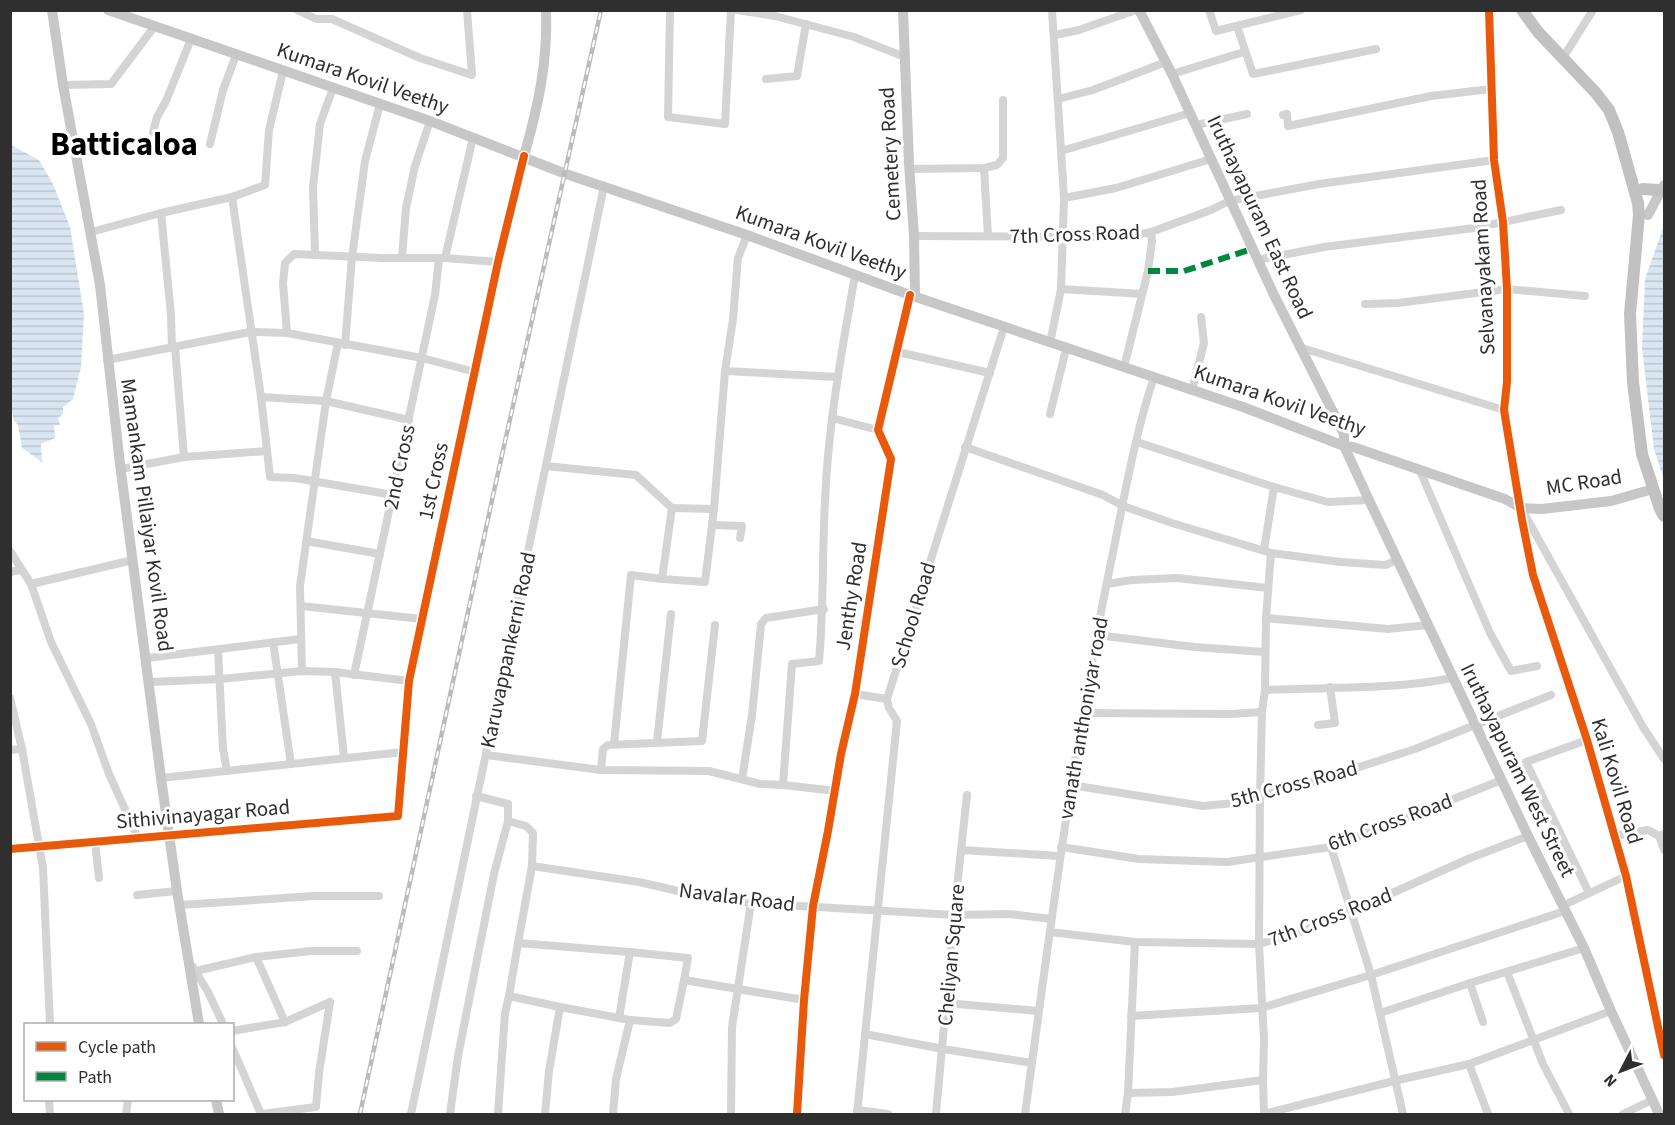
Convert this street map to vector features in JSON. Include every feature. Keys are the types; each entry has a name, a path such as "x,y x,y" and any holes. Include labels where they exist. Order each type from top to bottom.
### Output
{"highway":[{"path":"1522,10 1609,110 1648,215 1638,243"},
{"path":"1530,10 1566,53 1611,100 1626,130 1642,198 1630,314 1633,382 1642,454 1660,509 1665,516"},
{"path":"1642,198 1662,187"}],"main road":[{"name":"Mamankam Pillaiyar Kovil Road","path":"52,10 63,85 100,285 107,360 161,778 177,891 193,966 199,1023"},
{"name":"Kumara Kovil Veethy","path":"108,10 430,121 566,174 1066,349 1155,377 1505,499 1521,508"},
{"path":"524,156 540,98 547,38 546,10"},
{"name":"Cemetery Road","path":"903,10 914,236 913,295"},
{"name":"Iruthayapuram East Road","path":"1137,10 1172,74 1257,260 1344,434 1345,444"},
{"path":"1648,215 1662,187"},
{"name":"Iruthayapuram West Street","path":"1345,444 1452,678 1584,948 1659,1114"},
{"name":"MC Road","path":"1521,508 1542,509 1611,501 1653,489"}],"street":[{"path":"297,10 316,19 332,19 420,58 472,75 467,10"},
{"path":"670,10 668,117 725,124 731,10"},
{"path":"737,10 775,16 854,37 905,57"},
{"path":"1050,343 1061,289 1064,198 1052,10"},
{"path":"1055,35 1079,30 1137,10"},
{"path":"1209,10 1216,31 1301,10"},
{"name":"Selvanayakam Road","path":"1489,10 1494,160 1503,222 1507,289 1507,382 1504,410 1522,520"},
{"path":"1566,53 1593,10"},
{"path":"766,80 797,76 806,24"},
{"path":"1237,26 1253,74 1376,49"},
{"path":"63,85 111,84 154,27"},
{"path":"153,132 157,117 166,101 191,39"},
{"path":"1172,74 1244,52"},
{"path":"210,144 223,90 236,55"},
{"path":"1058,99 1092,90 1166,62"},
{"path":"91,232 232,197 265,185 269,130 283,71"},
{"path":"315,254 315,176 320,124 333,88"},
{"path":"1283,115 1287,114 1288,126 1431,96 1491,89"},
{"path":"909,169 984,168 996,165 1003,158 1003,100"},
{"path":"302,671 300,586 306,541 326,400 341,344 365,161 380,104"},
{"path":"1061,151 1190,113"},
{"path":"1196,125 1247,114"},
{"path":"402,257 406,208 415,166 430,121"},
{"name":"2nd Cross","path":"354,675 369,615 442,258 473,138"},
{"name":"1st Cross","path":"398,816 409,681 498,262 524,156"},
{"path":"1064,198 1116,188 1211,159"},
{"path":"1229,201 1319,184 1494,160"},
{"path":"984,168 988,236"},
{"name":"Karuvappankerni Road","path":"411,1114 604,186"},
{"path":"232,197 261,397 270,477 393,495"},
{"name":"7th Cross Road","path":"914,236 1125,237 1151,232 1229,201"},
{"path":"1257,260 1324,247 1474,228 1561,210"},
{"path":"161,213 184,457"},
{"path":"1124,367 1148,271 1151,232"},
{"path":"614,744 631,575 705,582 738,258 747,236"},
{"path":"287,333 283,283 285,263 294,254 442,258 498,262"},
{"path":"783,784 792,664 819,661 824,609 825,502 832,418 855,275"},
{"path":"1061,289 1142,294"},
{"path":"1365,304 1398,303 1507,289 1585,296"},
{"path":"832,418 878,429 913,295"},
{"path":"1192,390 1204,343 1201,317"},
{"name":"School Road","path":"887,699 1004,327"},
{"path":"107,360 250,332 287,333 422,358 475,372"},
{"path":"1299,347 1504,410"},
{"path":"1050,414 1066,349"},
{"path":"898,352 990,373"},
{"path":"725,371 837,377"},
{"name":"vanath anthoniyar road","path":"1025,1114 1059,856 1083,713 1123,506 1137,442 1155,377"},
{"path":"261,397 326,400 409,420"},
{"name":"Jenthy Road","path":"797,1114 813,906 855,694 891,459 878,429"},
{"path":"1137,442 1274,487 1328,502 1369,500"},
{"path":"965,447 1102,495 1123,506 1172,523 1267,551 1341,562 1386,565 1398,559"},
{"path":"121,469 184,457 267,451"},
{"path":"546,466 636,475 672,508 714,509"},
{"path":"1420,471 1490,633 1511,671 1537,666"},
{"path":"1274,487 1267,551 1268,588 1260,796 1258,944 1264,1040 1264,1114 1469,1064 1611,1011"},
{"path":"662,579 672,508"},
{"name":"Selvanayakam Road","path":"1521,508 1643,727 1665,759"},
{"name":"Kali Kovil Road","path":"1522,520 1533,575 1587,740 1626,876 1663,1037 1665,1055"},
{"path":"712,525 742,526 740,538"},
{"path":"306,541 380,554"},
{"path":"10,551 31,584 51,642 91,724 109,774 138,838"},
{"path":"31,584 133,560"},
{"path":"10,572 20,570"},
{"path":"1107,584 1132,580 1177,578 1268,588"},
{"path":"301,606 422,619"},
{"path":"742,779 752,715 761,624 766,618 824,609"},
{"path":"657,742 671,614"},
{"path":"1266,618 1388,629 1428,625"},
{"path":"601,770 603,749 608,745 702,741 715,625"},
{"path":"1097,635 1194,647 1265,652"},
{"path":"147,658 300,639"},
{"path":"273,642 291,764"},
{"path":"218,650 223,749 227,771"},
{"path":"150,682 221,679 302,671 336,672 409,681"},
{"path":"336,672 344,757"},
{"path":"1265,690 1395,687 1452,678"},
{"path":"1318,725 1335,723 1330,687"},
{"path":"855,694 887,699 889,708 897,721 857,1112 888,1114"},
{"path":"1475,724 1551,695"},
{"path":"10,698 22,748 43,868 50,1023"},
{"path":"1083,713 1262,712"},
{"name":"5th Cross Road","path":"1071,785 1203,806 1234,803 1304,785 1415,749 1475,724"},
{"path":"1587,740 1526,762 1589,893"},
{"path":"10,750 22,748"},
{"path":"161,778 403,752"},
{"path":"486,755 601,770 700,770 760,784 783,784 836,791"},
{"name":"6th Cross Road","path":"1061,847 1139,859 1227,862 1331,847 1502,780"},
{"name":"Cheliyan Square","path":"936,1114 967,795"},
{"path":"450,1114 462,1033 494,874 508,821 508,804 476,796"},
{"name":"Sithivinayagar Road","path":"10,849 398,816"},
{"path":"498,1114 505,1012 532,866 533,833 526,826 508,821"},
{"path":"1615,836 1648,830 1662,835 1665,850"},
{"name":"7th Cross Road","path":"1050,932 1135,942 1258,944 1303,931 1528,836"},
{"path":"95,842 99,878"},
{"path":"1331,847 1371,975 1402,1114"},
{"path":"961,850 1059,856"},
{"name":"Navalar Road","path":"532,866 639,882 700,896 751,903 954,915 1010,915 1051,919"},
{"path":"1131,1016 1261,1008 1371,975 1564,909 1589,893 1626,876"},
{"path":"137,895 177,891"},
{"path":"180,905 315,896 379,896"},
{"path":"731,1114 732,1027 751,903"},
{"path":"1125,1114 1135,942"},
{"path":"509,996 630,1020 670,1023 676,1019 688,958 518,943"},
{"path":"1380,1013 1584,948"},
{"path":"223,1023 193,966 311,951 357,951"},
{"path":"619,1018 630,952"},
{"path":"256,957 285,1022"},
{"path":"1507,972 1543,1064 1569,1114"},
{"path":"684,980 804,1000"},
{"path":"1470,983 1483,1022"},
{"path":"234,1031 285,1022 330,1002 316,1107 262,1114 234,1051"},
{"path":"946,1003 1038,1011"},
{"path":"545,1114 549,1071 560,1007"},
{"path":"613,1114 616,1079 630,1020"},
{"path":"865,1034 944,1050 1032,1063"},
{"path":"1469,1064 1488,1114"},
{"path":"1128,1093 1172,1092 1263,1080"},
{"path":"1623,1114 1652,1100"}],"shaded area":[{"path":"11,145 39,160 53,184 70,227 84,314 81,367 73,399 63,407 63,414 58,418 60,425 54,425 55,438 41,444 42,462 22,448 18,425 14,421 11,408"},
{"path":"1664,225 1664,480 1654,449 1642,348 1645,279"}],"railway":[{"path":"360,1114 494,491 601,10"}],"marked path":[{"path":"1148,271 1184,271 1252,249"}],"cycle path":[{"path":"1489,10 1494,160 1503,222 1507,289 1507,382 1504,410 1522,520 1533,575 1587,740 1626,876 1664,1055"},
{"path":"10,849 398,816 409,681 498,262 524,156"},
{"path":"797,1114 813,906 841,754 855,694 891,459 878,430 910,295"}],"district":[{"name":"Batticaloa","path":"124,143"}]}
